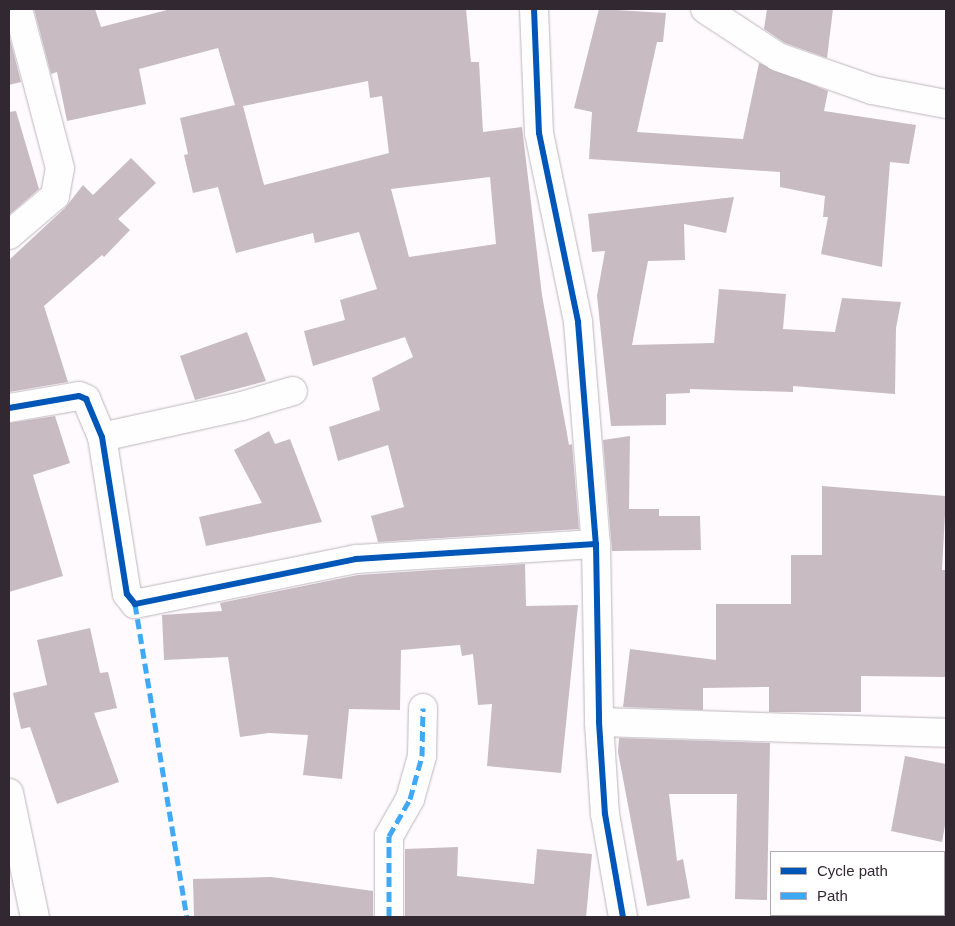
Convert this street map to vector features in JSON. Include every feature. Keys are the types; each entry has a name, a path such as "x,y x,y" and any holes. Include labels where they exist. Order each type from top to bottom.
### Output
{"street":[{"path":"9,235 55,196 60,168 18,9"},
{"path":"534,9 539,134 578,322 596,544 598,722 605,814 623,917"},
{"path":"705,9 778,57 872,90 946,104"},
{"path":"102,437 242,406 293,391"},
{"path":"9,408 79,396 90,406 102,437 127,594 135,604 356,559 596,544"},
{"path":"389,917 389,836 410,799 422,756 423,708"},
{"path":"598,722 946,733"},
{"path":"9,793 35,917"}],"building":[{"path":"34,9 95,9 101,27 171,9 466,9 471,62 479,62 483,132 522,127 542,295 569,445 572,444 579,529 378,542 371,516 404,507 388,445 338,461 329,427 380,410 372,378 413,357 405,337 313,366 304,331 345,320 340,300 377,289 359,232 315,243 313,233 236,253 218,187 193,193 184,155 188,154 180,118 235,105 218,48 139,69 146,104 67,121 57,72 51,74","holes":["368,81 370,98 382,96 389,153 264,185 243,106","490,177 496,244 409,257 391,189"]},
{"path":"599,9 666,13 663,42 657,42 637,132 743,139 759,63 828,91 824,111 916,125 909,164 890,162 882,267 821,254 828,217 823,217 825,196 780,187 780,172 589,159 592,112 574,108"},
{"path":"767,9 833,9 827,58 785,43 764,29"},
{"path":"9,35 21,82 9,85"},
{"path":"16,111 39,189 9,215 9,112"},
{"path":"131,158 156,183 118,219 130,230 104,257 102,255 44,306 68,382 9,392 9,260 65,208 83,185 93,195"},
{"path":"734,197 726,233 684,224 685,260 648,261 632,345 714,343 719,289 786,294 783,329 835,332 842,298 901,302 896,328 895,394 793,386 793,392 690,389 690,393 666,394 666,425 611,426 597,296 605,251 592,252 588,214"},
{"path":"247,332 266,381 195,400 180,356"},
{"path":"55,416 70,463 33,475 63,576 9,592 9,423"},
{"path":"269,431 275,444 290,439 322,522 206,546 199,517 262,503 234,450"},
{"path":"630,436 629,509 659,509 659,516 700,516 701,550 612,551 603,440"},
{"path":"822,486 946,496 942,570 946,570 946,677 861,676 861,712 769,712 769,687 703,688 703,710 623,707 630,649 716,660 716,604 791,604 791,555 822,555"},
{"path":"525,564 526,606 578,605 561,773 487,766 492,704 478,705 473,654 462,656 460,645 401,650 400,710 349,709 342,779 303,775 308,735 269,733 240,737 228,657 164,660 162,615 222,611 220,603 358,575"},
{"path":"90,628 100,673 108,672 117,708 94,713 119,782 57,804 30,727 21,729 13,693 47,685 37,640"},
{"path":"619,738 770,743 767,900 735,899 737,794 669,794 677,861 683,859 690,898 647,906 618,752"},
{"path":"905,756 946,764 946,820 942,842 891,831"},
{"path":"458,847 457,876 534,884 537,849 592,854 586,917 405,917 405,849"},
{"path":"271,877 373,891 373,917 194,917 193,879"}],"marked path":[{"path":"135,604 187,917"},
{"path":"389,917 389,836 410,799 422,756 423,708"}],"cycle path":[{"path":"534,9 539,133 578,322 596,544 599,722 605,814 623,917"},
{"path":"9,408 79,396 86,399 102,437 127,594 135,604 356,559 596,544"}]}
